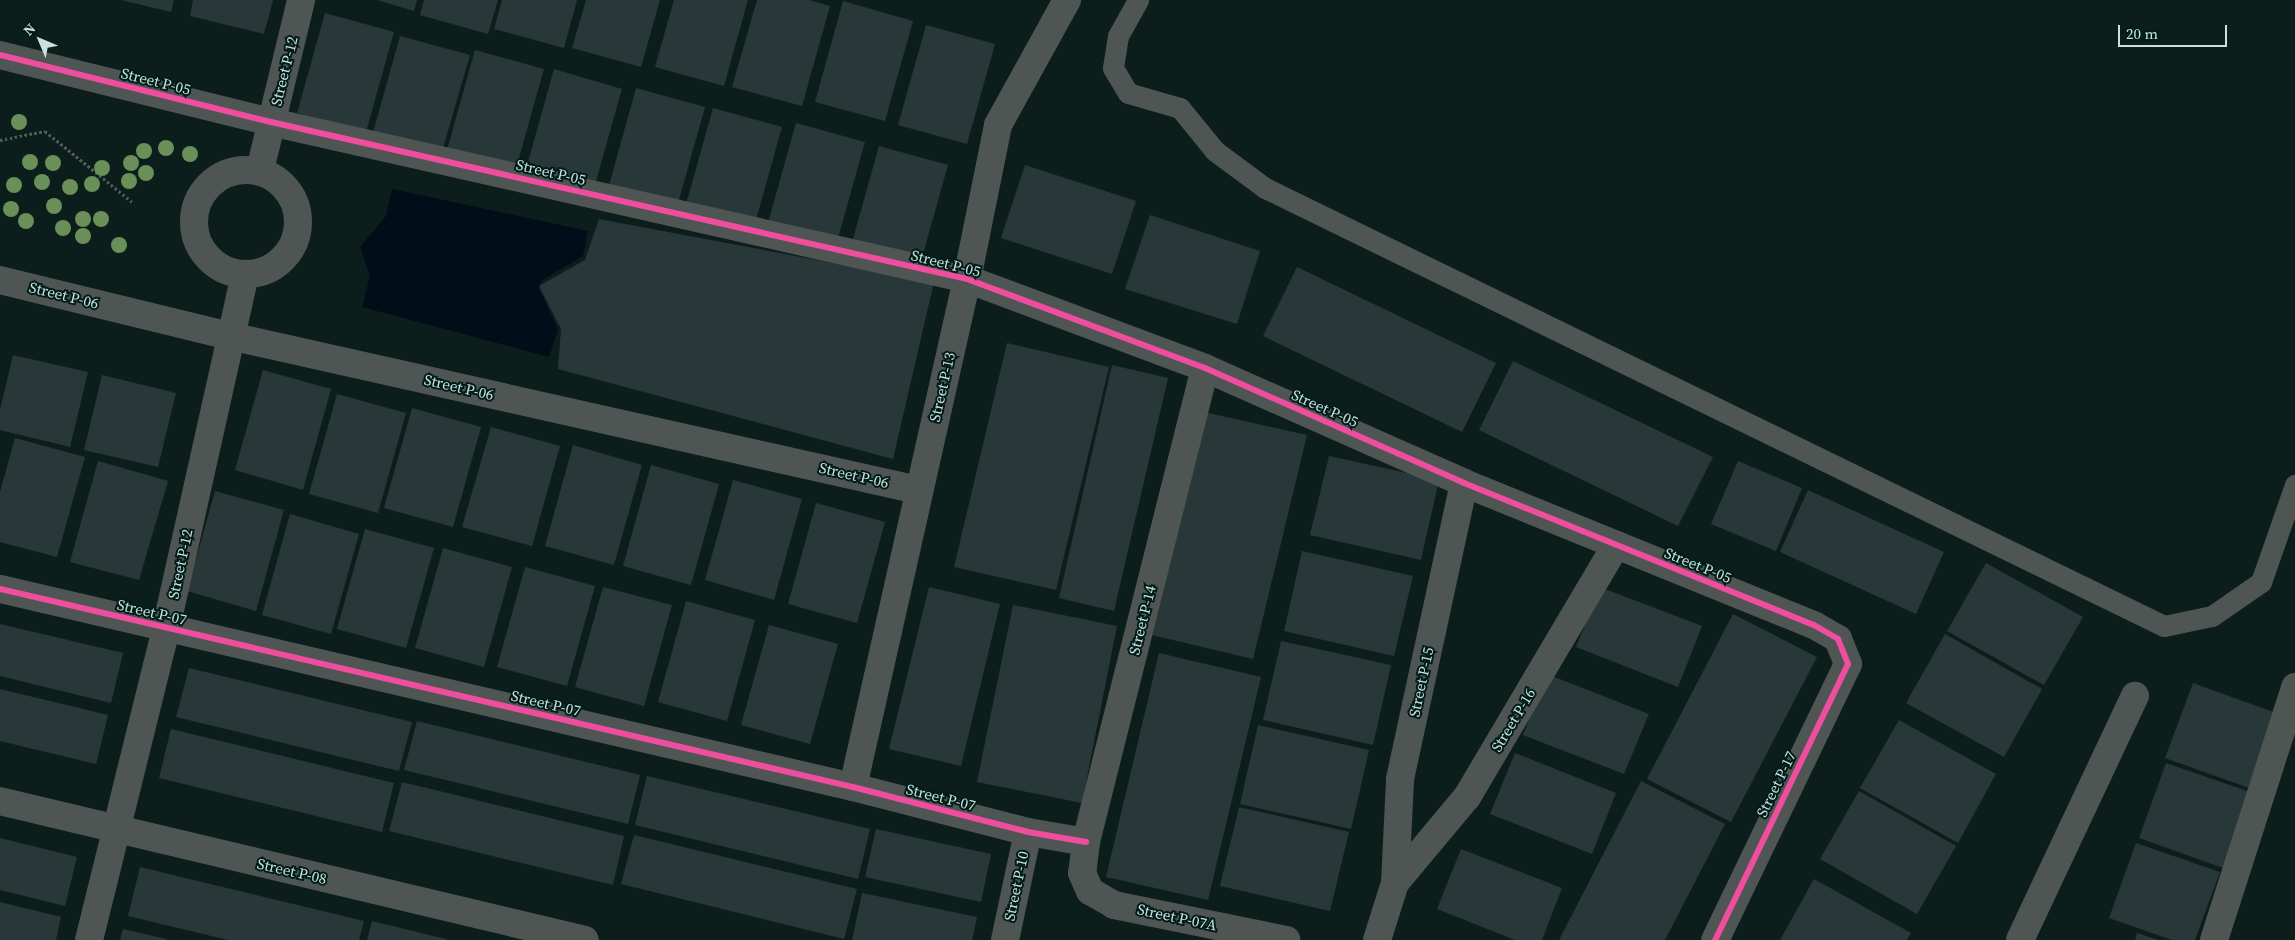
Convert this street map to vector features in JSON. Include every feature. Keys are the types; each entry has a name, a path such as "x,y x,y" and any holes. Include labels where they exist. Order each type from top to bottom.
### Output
{"street":[{"name":"Street P-12","path":"260,170 301,0"},
{"name":"Street P-13","path":"853,787 918,490 967,279 998,125 1067,0"},
{"name":"Street P-05","path":"0,56 271,122 967,279 1205,368 1464,484 1814,624 1838,639"},
{"path":"234,170 260,170 282,182 296,204 298,229 289,252 270,269 245,274 220,268 202,251 193,227 197,202 212,182 234,170"},
{"name":"Street P-12","path":"89,940 166,628 245,274"},
{"name":"Street P-06","path":"0,280 230,336 918,490"},
{"name":"Street P-14","path":"1082,873 1086,842 1205,368"},
{"name":"Street P-15","path":"1395,883 1400,779 1464,484"},
{"name":"Street P-16","path":"1395,883 1467,797 1616,545"},
{"name":"Street P-07","path":"0,589 853,787 1028,832 1086,842"},
{"name":"Street P-17","path":"1715,940 1848,664 1838,639"},
{"path":"2214,940 2295,687"},
{"path":"2020,940 2135,696"},
{"name":"Street P-08","path":"0,801 585,940"},
{"name":"Street P-10","path":"1005,940 1028,832"},
{"name":"Street P-07A","path":"1082,873 1090,891 1114,905 1286,940"},
{"path":"1377,940 1395,883"}],"lane":[{"path":"1138,0 1118,36 1113,68 1128,93 1180,108 1215,152 1265,188 2164,626 2212,616 2261,582 2295,485"}],"path":[{"path":"0,140 45,131 132,202"}],"water":[{"path":"392,189 588,231 583,256 541,281 539,288 558,330 549,357 362,307 370,276 360,247 386,216"}],"building":[{"path":"121,0 174,0 171,12"},
{"path":"193,0 273,0 264,34 190,16"},
{"path":"377,0 417,0 414,11"},
{"path":"424,0 498,0 488,34 420,15"},
{"path":"502,0 577,0 564,48 494,29"},
{"path":"586,0 660,0 641,67 572,48"},
{"path":"674,0 748,0 724,86 655,67"},
{"path":"757,0 809,0 830,6 802,106 732,87"},
{"path":"843,1 913,21 885,121 815,102"},
{"path":"325,13 394,32 366,132 297,113"},
{"path":"926,25 995,44 967,144 898,125"},
{"path":"400,36 470,55 441,155 372,136"},
{"path":"475,50 544,69 516,169 447,150"},
{"path":"554,69 622,89 594,188 526,169"},
{"path":"636,88 705,107 677,207 608,189"},
{"path":"713,108 782,127 754,227 685,208"},
{"path":"796,123 865,142 837,242 768,223"},
{"path":"879,146 948,165 920,265 851,246"},
{"path":"1025,165 1136,201 1112,274 1001,238"},
{"path":"1150,215 1260,251 1237,324 1125,289"},
{"path":"599,219 934,282 893,459 558,369 561,329 539,286 585,260"},
{"path":"1297,267 1496,363 1462,432 1263,336"},
{"path":"1007,343 1109,367 1056,590 954,567"},
{"path":"13,355 88,372 70,447 0,430 0,410"},
{"path":"1513,361 1713,457 1678,526 1479,430"},
{"path":"1112,365 1168,378 1114,611 1059,598"},
{"path":"263,370 331,389 303,490 235,470"},
{"path":"102,375 176,393 158,467 84,450"},
{"path":"337,394 406,413 378,513 309,494"},
{"path":"412,408 481,427 453,527 384,508"},
{"path":"1204,412 1307,435 1253,659 1152,635"},
{"path":"491,427 560,446 532,546 462,527"},
{"path":"15,438 85,457 57,557 0,542 0,492"},
{"path":"573,445 642,465 614,565 545,546"},
{"path":"1329,456 1439,480 1421,560 1310,535"},
{"path":"98,461 168,481 139,580 70,562"},
{"path":"1738,461 1802,488 1776,551 1711,524"},
{"path":"651,465 719,484 691,585 623,566"},
{"path":"733,480 802,499 774,600 705,580"},
{"path":"1808,490 1944,552 1916,614 1780,552"},
{"path":"215,491 284,510 256,611 187,591"},
{"path":"816,503 885,522 857,623 788,604"},
{"path":"290,514 359,534 331,634 262,615"},
{"path":"365,529 434,548 406,648 337,629"},
{"path":"443,548 512,567 484,667 415,648"},
{"path":"1302,551 1413,576 1394,656 1284,631"},
{"path":"1986,563 2083,617 2044,685 1947,631"},
{"path":"525,567 595,586 567,686 497,667"},
{"path":"603,587 672,605 644,706 575,687"},
{"path":"929,587 1000,604 961,766 889,749"},
{"path":"1600,587 1702,626 1678,687 1576,647"},
{"path":"686,601 755,620 727,721 658,702"},
{"path":"1013,605 1117,626 1082,803 977,782"},
{"path":"1733,614 1817,657 1731,822 1647,779"},
{"path":"0,624 123,653 111,703 0,676"},
{"path":"769,625 838,644 810,744 741,725"},
{"path":"1945,634 2042,689 2004,757 1906,703"},
{"path":"1281,641 1391,665 1373,745 1263,720"},
{"path":"1159,653 1261,677 1208,900 1106,877"},
{"path":"189,668 412,722 399,771 176,717"},
{"path":"1547,674 1649,714 1624,774 1523,735"},
{"path":"2193,683 2276,713 2249,788 2165,758"},
{"path":"0,689 108,715 96,764 0,741"},
{"path":"1899,720 1996,774 1958,843 1860,788"},
{"path":"417,721 640,775 628,824 404,770"},
{"path":"1258,725 1369,750 1351,829 1240,804"},
{"path":"171,729 394,783 382,832 159,778"},
{"path":"1515,753 1616,793 1592,854 1490,814"},
{"path":"2166,763 2250,792 2223,868 2139,838"},
{"path":"647,776 870,829 858,879 635,825"},
{"path":"1641,781 1725,824 1665,940 1559,940"},
{"path":"402,782 624,836 613,885 389,831"},
{"path":"1859,791 1956,846 1917,914 1820,859"},
{"path":"1239,807 1349,832 1330,911 1220,886"},
{"path":"876,829 991,854 981,902 865,877"},
{"path":"634,835 857,889 844,939 621,884"},
{"path":"0,838 77,857 65,906 0,890"},
{"path":"2136,843 2220,872 2195,940 2172,940 2109,918"},
{"path":"1461,849 1562,888 1542,940 1515,940 1437,909"},
{"path":"140,867 364,921 359,940 228,940 128,916"},
{"path":"1814,879 1911,933 1907,940 1780,940"},
{"path":"862,893 977,917 972,940 852,940"},
{"path":"0,902 61,917 56,940 0,940"},
{"path":"372,921 446,939 446,940 367,940"},
{"path":"123,929 166,939 166,940 120,940"},
{"path":"2137,933 2158,940 2135,940"}],"cycle path":[{"path":"0,55 271,122 967,279 1205,368 1464,483 1814,625 1838,639 1848,664 1715,940"},
{"path":"0,589 853,787 1028,832 1086,842"}]}
